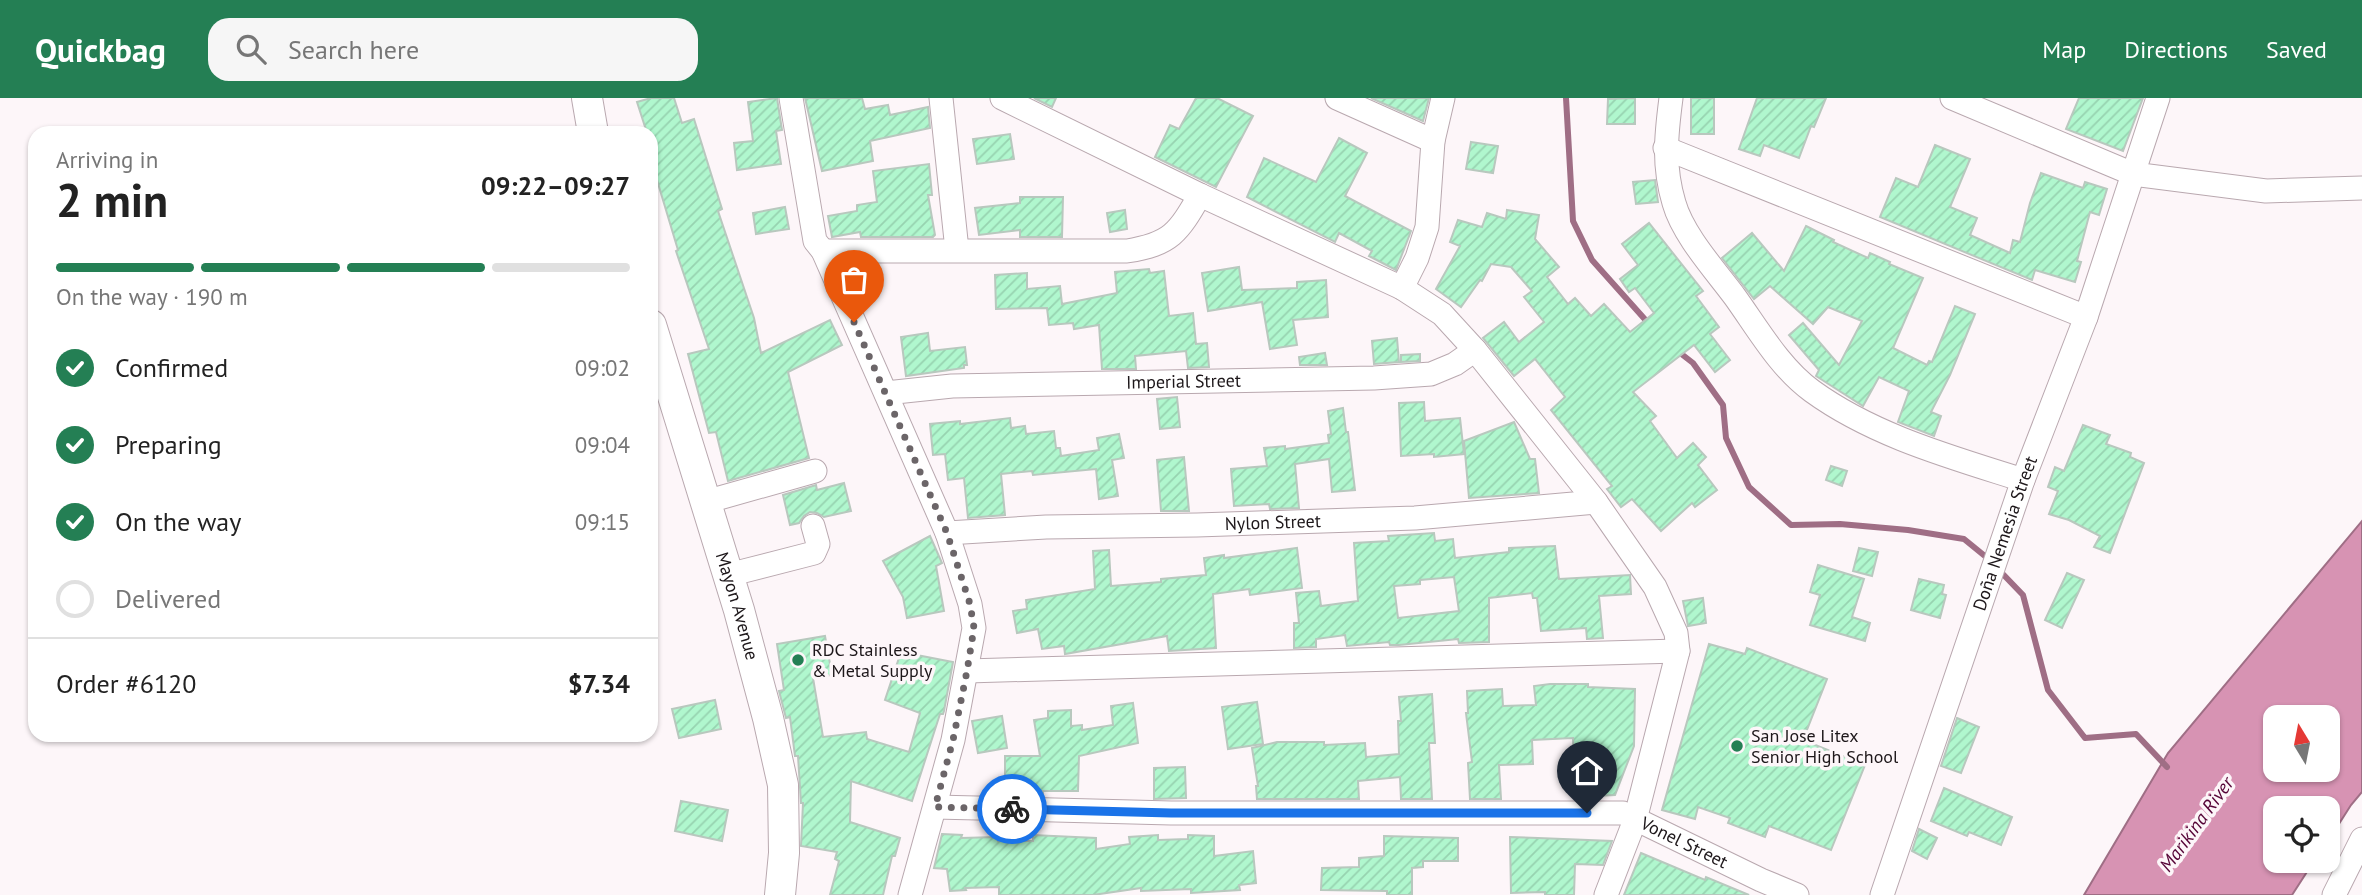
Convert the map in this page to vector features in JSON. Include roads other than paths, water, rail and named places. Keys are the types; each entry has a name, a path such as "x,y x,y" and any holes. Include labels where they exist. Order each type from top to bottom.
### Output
{"main road":[{"path":"591,100 593,126"},
{"name":"Mayon Avenue","path":"658,349 728,575 768,718 783,785 784,853 780,895"}],"street":[{"path":"790,98 815,242 823,251 947,533 970,604 974,628 953,740 910,895"},
{"path":"941,98 957,250"},
{"path":"1002,98 1200,195 1402,288 1442,314 1475,349 1596,502 1655,587 1676,633 1678,651 1634,820 1606,895"},
{"path":"1337,98 1433,141"},
{"path":"1402,288 1417,258 1427,227 1433,141 1443,98"},
{"path":"1671,98 1665,148 1674,206 1690,234 1793,375 1821,397 1889,434 2023,480"},
{"path":"1952,98 2133,174 2266,191 2362,188"},
{"name":"Doña Nemesia Street","path":"1882,895 2023,480 2086,317 2158,98"},
{"path":"1665,148 2086,317"},
{"path":"823,251 1127,251 1151,247 1167,240 1186,220 1200,195"},
{"name":"Imperial Street","path":"886,393 952,386 1374,378 1430,374 1455,364 1475,349"},
{"path":"705,502 815,471"},
{"name":"Nylon Street","path":"947,533 1046,527 1415,518 1596,502"},
{"path":"728,575 814,553 818,544 813,526"},
{"path":"967,671 1678,651"},
{"name":"Vonel Street","path":"935,807 1171,813 1623,813 1758,888 1797,895"},
{"path":"2333,895 2362,839"}],"water":[{"name":"Marikina River","path":"2362,521 2362,792 2340,822 2340,796 2263,796 2263,873 2306,873 2292,895 2084,895 2168,753"}],"waterway":[{"path":"1566,98 1573,221 1592,260 1650,325"},
{"path":"1675,349 1693,363 1723,405 1726,438 1749,487 1791,525 1840,524 1908,530 1964,539 1991,561"},
{"path":"1998,569 2023,595 2048,690 2085,738 2136,734 2167,767"}],"place":[{"name":"RDC Stainless & Metal Supply","path":"798,660"},
{"name":"San Jose Litex Senior High School","path":"1737,746"}]}
